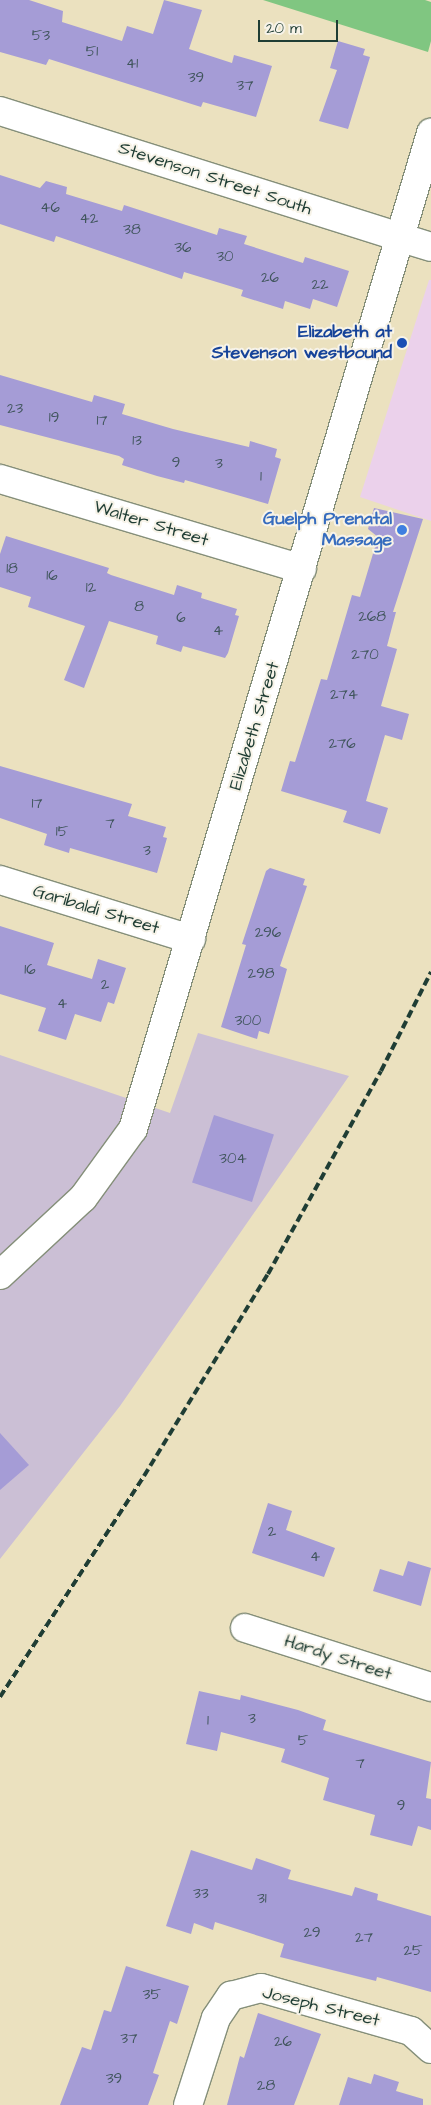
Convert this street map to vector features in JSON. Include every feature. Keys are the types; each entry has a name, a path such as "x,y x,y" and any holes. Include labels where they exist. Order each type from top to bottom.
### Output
{"street":[{"name":"Stevenson Street South","path":"0,111 431,247"},
{"name":"Elizabeth Street","path":"0,1275 83,1198 133,1129 402,238 431,133"},
{"name":"Walter Street","path":"0,479 302,570"},
{"name":"Garibaldi Street","path":"0,880 191,939"},
{"name":"Hardy Street","path":"245,1628 431,1687"},
{"name":"Joseph Street","path":"188,2105 216,2018 231,1996 261,1988 411,2031 431,2049"}],"shaded area":[{"path":"429,280 431,280 431,521 360,497"},
{"path":"198,1033 349,1076 120,1406 0,1559 0,1055 170,1113"}],"green space":[{"path":"263,0 425,0 431,2 431,41 428,52"}],"building":[{"path":"0,0 29,0 63,11 62,22 122,41 127,26 153,34 164,0 202,10 189,49 232,63 234,55 272,66 256,117 203,102 201,107 49,59 46,65 0,52"},
{"path":"338,41 365,49 363,55 370,57 348,129 319,121 337,70 330,68"},
{"path":"0,175 40,188 46,181 67,187 66,194 122,211 124,205 217,235 219,228 247,236 244,244 303,263 305,257 349,271 337,307 313,299 310,309 285,301 283,309 241,296 243,290 184,272 182,279 56,236 54,242 0,224"},
{"path":"0,375 92,402 94,395 125,404 122,414 173,429 249,447 250,441 277,449 275,457 281,459 268,504 185,480 184,483 157,476 122,465 124,459 119,456 0,425"},
{"path":"374,508 423,519 393,612 396,612 387,646 397,649 381,706 409,714 402,740 385,735 366,801 388,808 380,834 343,822 347,811 281,791 290,761 295,762 321,679 327,680 352,595 360,597 378,537 368,529"},
{"path":"6,536 109,568 107,573 111,575 174,595 177,585 202,593 201,598 237,609 235,615 239,616 228,653 225,658 183,646 181,652 156,644 158,636 109,621 84,688 64,680 85,626 28,607 31,597 0,587 0,554"},
{"path":"0,766 132,804 128,816 166,827 163,837 167,838 157,873 70,848 69,853 44,845 47,834 0,818"},
{"path":"270,868 305,879 303,885 307,886 280,966 287,969 269,1034 259,1031 257,1039 221,1027 246,945 242,944 266,871"},
{"path":"0,926 54,943 47,965 92,979 98,959 126,968 114,1004 108,1002 101,1022 75,1014 66,1040 38,1031 46,1008 0,994"},
{"path":"214,1115 274,1134 252,1202 192,1183"},
{"path":"0,1433 29,1465 0,1490"},
{"path":"268,1503 292,1511 286,1530 335,1548 324,1577 252,1553"},
{"path":"408,1561 431,1568 421,1606 373,1591 380,1569 403,1576"},
{"path":"199,1691 240,1700 241,1695 298,1710 326,1720 323,1730 431,1762 426,1798 431,1799 431,1830 418,1826 412,1846 370,1835 375,1815 323,1800 329,1778 281,1762 285,1749 221,1732 217,1751 186,1744"},
{"path":"191,1850 252,1870 256,1858 291,1870 288,1879 352,1896 355,1887 378,1894 377,1900 431,1916 431,1992 377,1977 376,1981 280,1957 284,1944 215,1922 213,1930 194,1923 191,1934 166,1926"},
{"path":"126,1966 189,1986 177,2024 170,2021 153,2073 159,2075 148,2105 60,2105 82,2047 91,2050 104,2010 111,2012"},
{"path":"258,2013 321,2034 294,2105 227,2105 240,2056 244,2058"},
{"path":"374,2074 399,2082 396,2091 423,2099 423,2105 339,2105 348,2077 371,2084"}],"railway":[{"path":"0,1697 144,1476 268,1274 381,1071 431,972"}],"place":[{"name":"Elizabeth at Stevenson westbound","path":"402,343"},
{"name":"Guelph Prenatal Massage","path":"402,530"}]}
